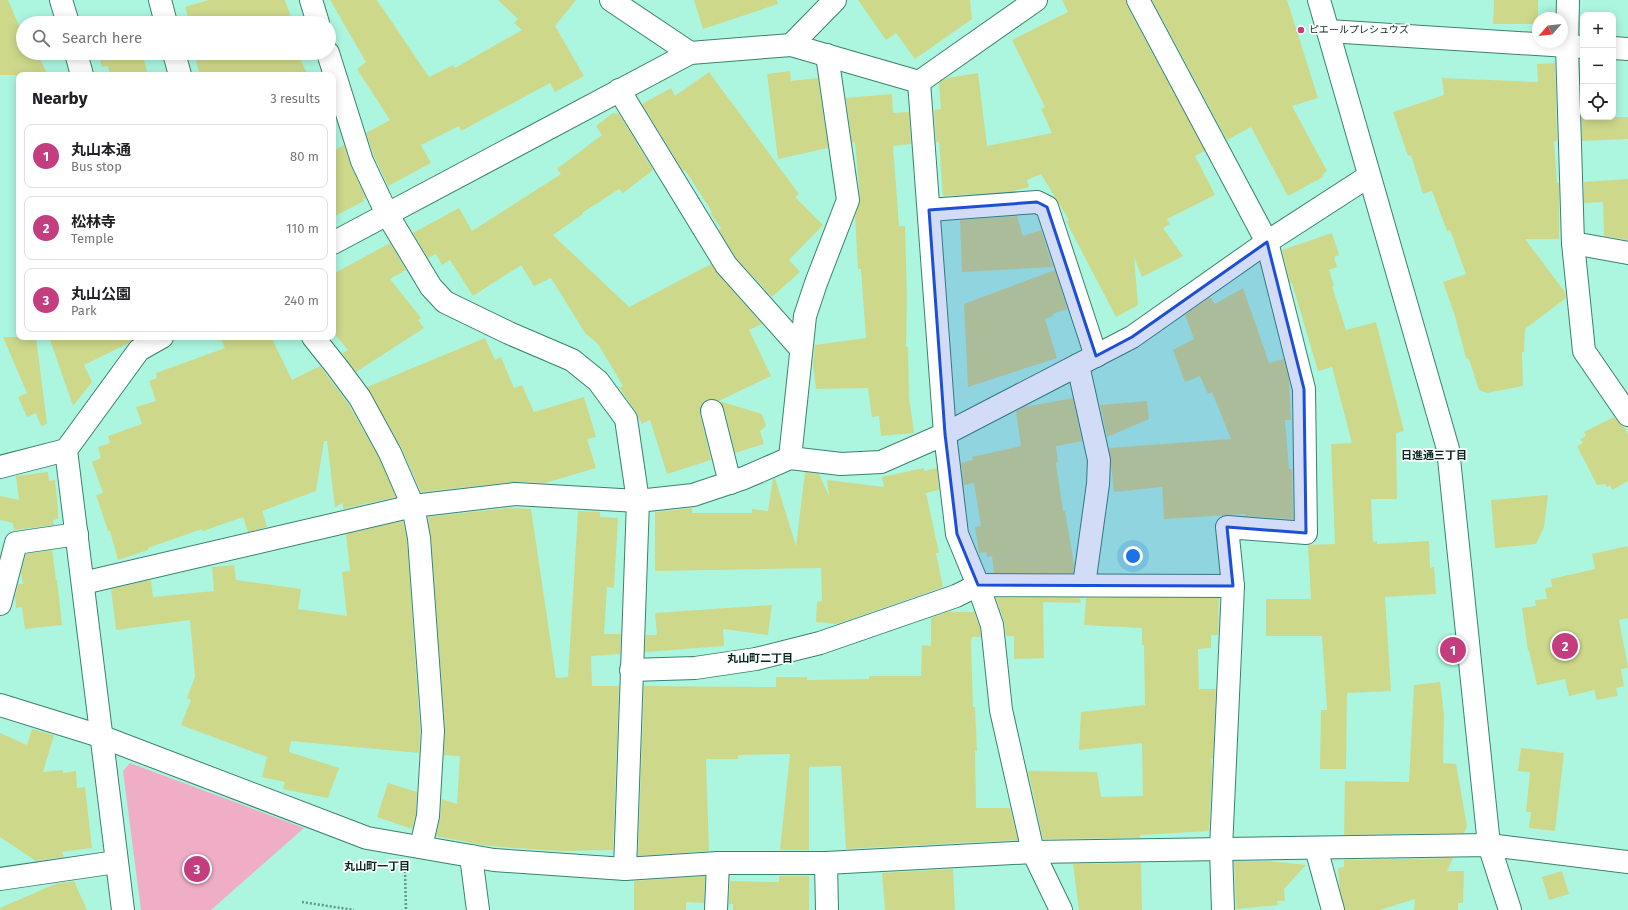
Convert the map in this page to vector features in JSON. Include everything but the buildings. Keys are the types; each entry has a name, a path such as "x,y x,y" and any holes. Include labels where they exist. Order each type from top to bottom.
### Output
{"street":[{"path":"61,0 66,16"},
{"path":"160,0 164,16"},
{"path":"311,0 316,16"},
{"path":"611,0 690,53"},
{"path":"791,45 834,0"},
{"path":"919,82 1036,0"},
{"path":"1138,0 1266,242 1304,389 1306,533 1227,527 1233,586 1221,850 1223,910"},
{"path":"1319,0 1448,449 1489,845 1510,910"},
{"path":"1568,0 1575,46 1572,243 1584,351 1628,415"},
{"path":"1328,31 1575,46"},
{"path":"336,241 690,53 791,45 919,82"},
{"path":"1616,48 1628,49"},
{"path":"790,458 804,316 848,200 827,56"},
{"path":"78,60 81,72"},
{"path":"176,60 179,72"},
{"path":"330,60 334,72"},
{"path":"336,79 362,162 387,214 431,287 445,302 509,333 572,360 598,381 626,419 638,501 625,869"},
{"path":"919,82 944,434 957,534 978,585 992,625 1001,710 1033,852 1061,910"},
{"path":"619,90 726,264 800,349"},
{"path":"83,583 413,506 515,494 638,501 693,495 730,483 790,458 842,464 881,462 944,434 1132,337 1266,242 1369,176"},
{"path":"929,210 1037,202 1047,207 1087,360 1099,460 1098,484 1084,585"},
{"path":"1572,243 1628,253"},
{"path":"123,910 100,736 66,450 138,343 150,340"},
{"path":"315,340 360,398 390,453 413,506 419,538 433,732 428,816 413,845"},
{"path":"712,411 730,483"},
{"path":"1,464 66,450"},
{"path":"0,604 16,543 77,534"},
{"path":"631,670 696,668 756,659 820,643 956,596 978,585 1233,586"},
{"path":"0,705 100,736 367,838 494,860 625,869 718,863 826,863 1033,852 1489,845 1628,862"},
{"path":"1316,848 1333,910"},
{"path":"471,856 478,910"},
{"path":"0,879 116,862"},
{"path":"716,910 718,863"},
{"path":"826,863 827,910"}],"path":[{"path":"406,910 413,845"},
{"path":"302,902 354,910"}],"highlighted area":[{"path":"1037,202 1047,207 1096,356 1132,337 1267,242 1304,389 1306,533 1227,527 1233,586 978,585 957,534 945,434 929,210"}],"shaded area":[{"path":"130,763 304,828 211,910 141,910 123,771"}],"place":[{"name":"ピエールプレシュウズ","path":"1301,30"},
{"name":"松林寺","path":"1565,646"},
{"name":"丸山本通","path":"1453,650"},
{"name":"丸山公園","path":"197,869"}],"district":[{"name":"日進通三丁目","path":"1434,455"},
{"name":"丸山町二丁目","path":"760,658"},
{"name":"丸山町一丁目","path":"377,866"}]}
